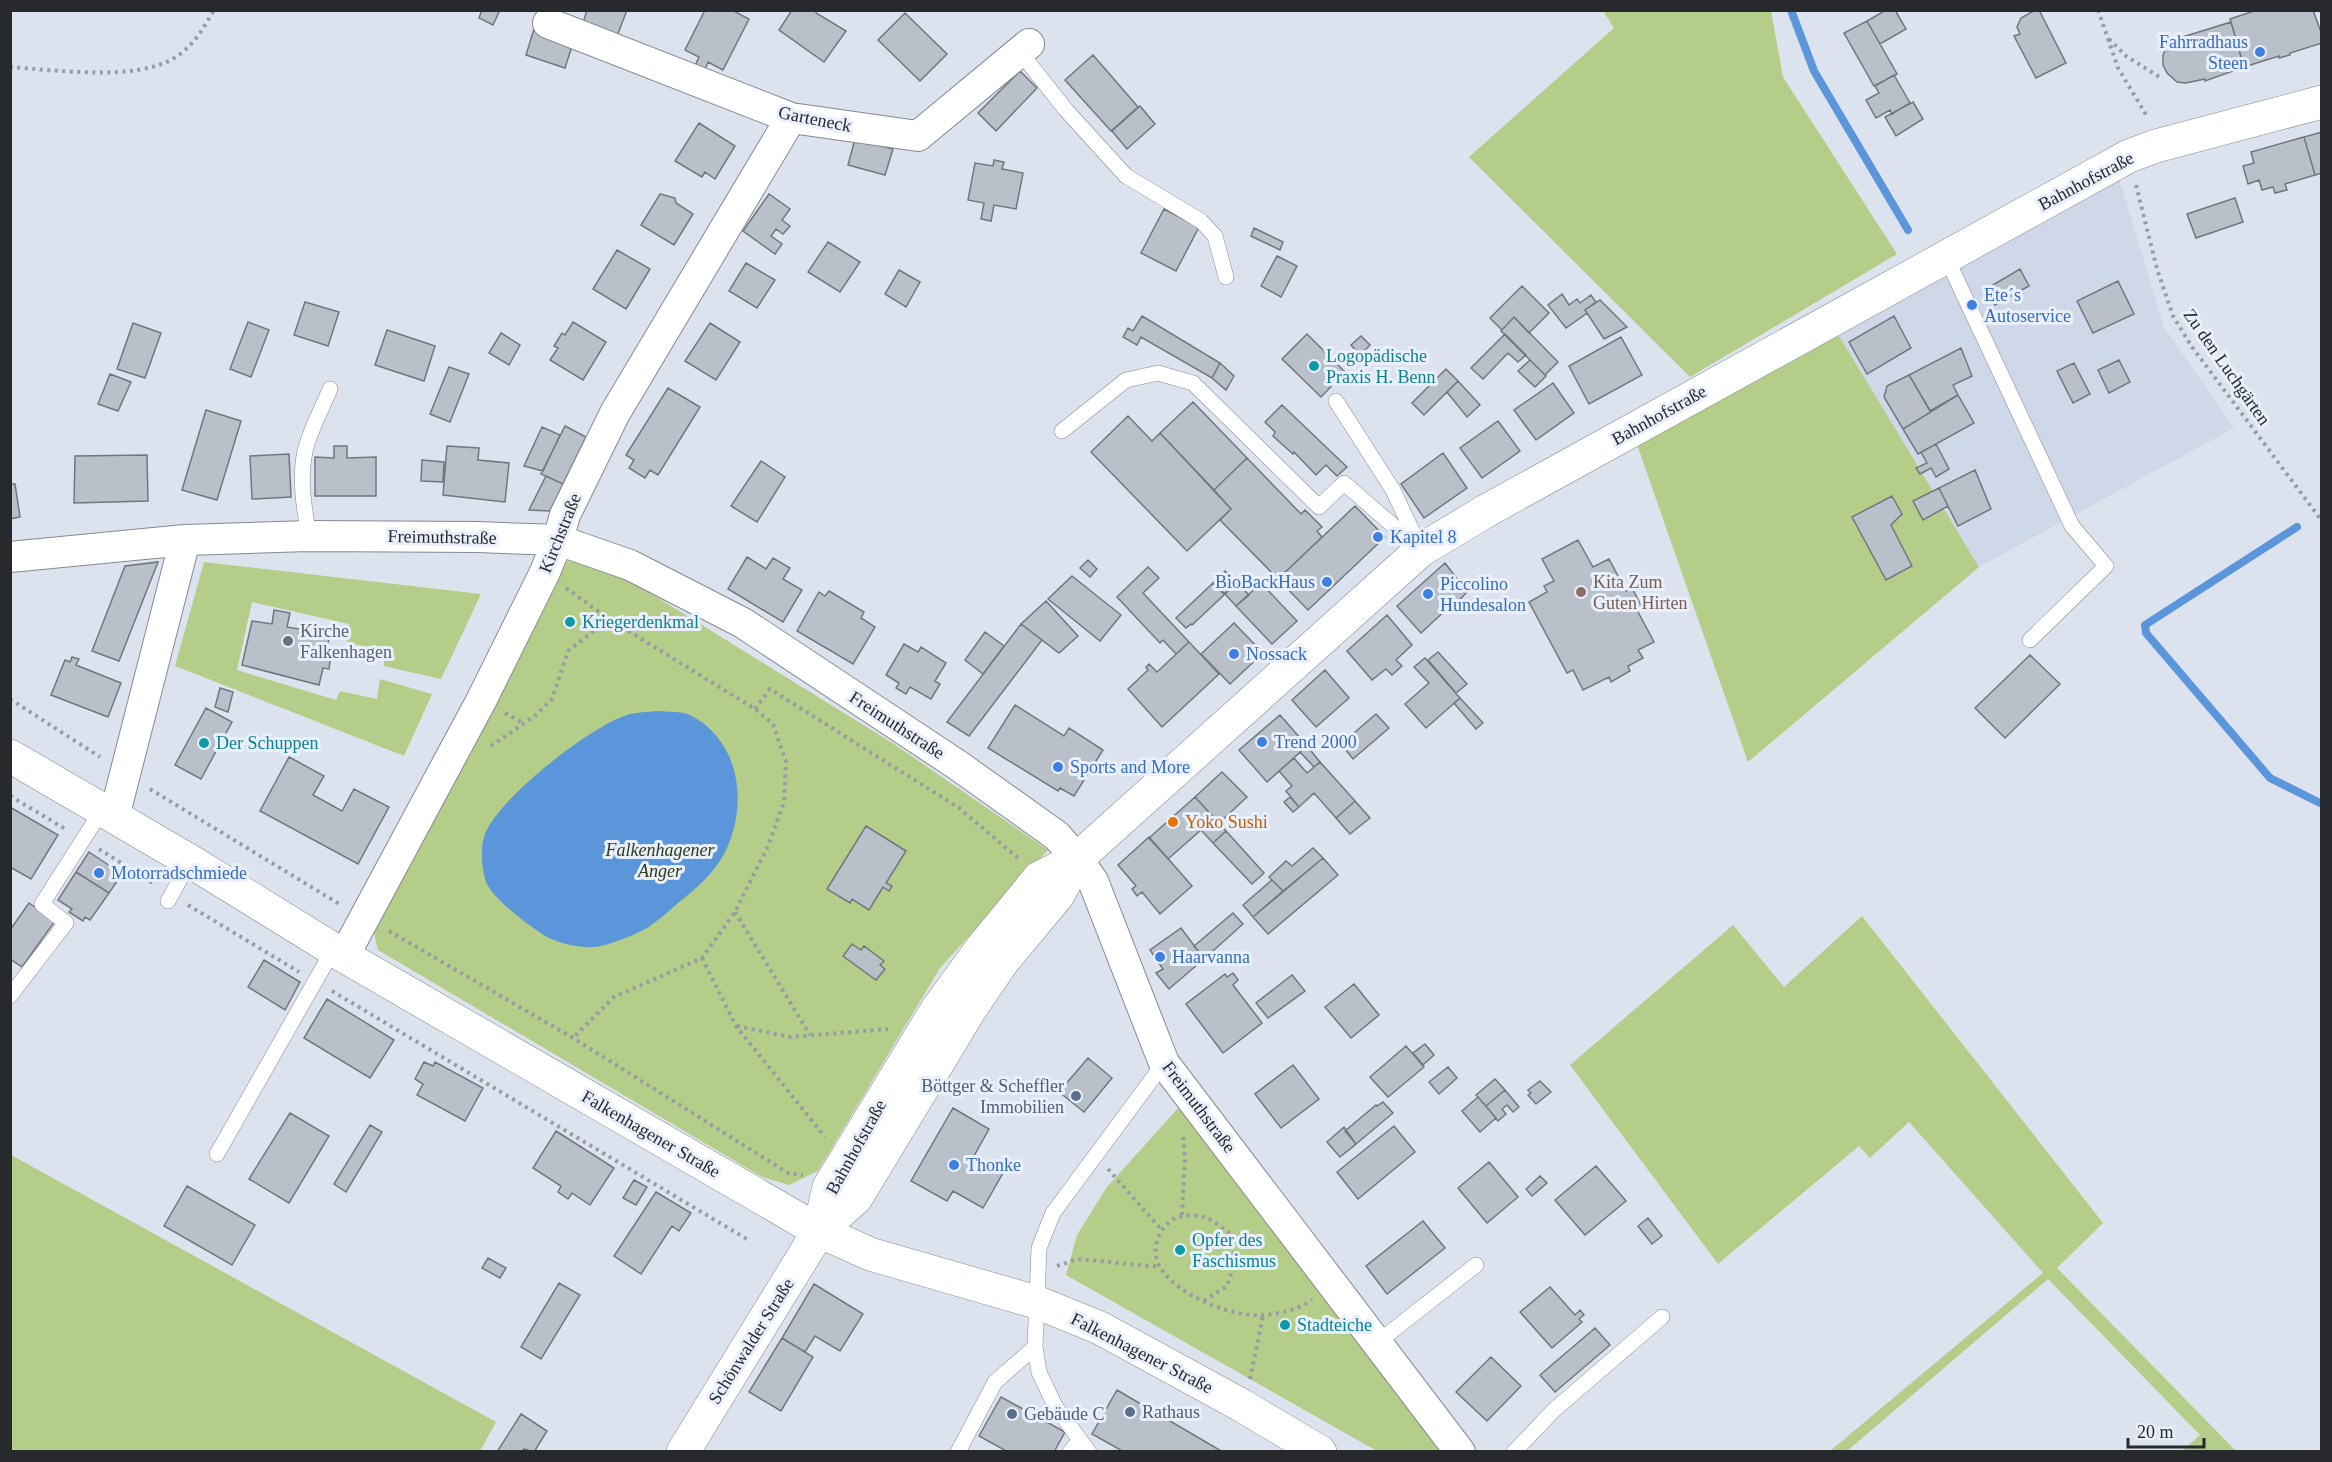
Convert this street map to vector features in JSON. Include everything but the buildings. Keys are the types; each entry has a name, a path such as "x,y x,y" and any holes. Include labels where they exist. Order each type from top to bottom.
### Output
{"street":[{"name":"Garteneck","path":"548,23 791,118 918,136 1024,48"},
{"name":"Bahnhofstraße","path":"819,1231 829,1187 936,1011 981,949 1039,878 1077,859 1421,550 1496,505 2129,156 2157,146 2322,102"},
{"name":"Kirchstraße","path":"338,953 381,923 481,701 545,572 565,515 615,413 791,118"},
{"name":"Freimuthstraße","path":"10,557 185,540 309,536 558,540 630,565 743,623 956,764 1057,836 1077,859 1093,881 1164,1063 1460,1452"},
{"path":"108,813 124,773 185,540"},
{"name":"Falkenhagener Straße","path":"10,756 190,861 338,953 819,1231 870,1254 1037,1288 1100,1328 1241,1405 1320,1452"},
{"name":"Schönwalder Straße","path":"683,1452 819,1231"}],"lane":[{"path":"1024,48 1066,110 1126,176 1201,221 1215,236 1226,277"},
{"path":"1946,257 2072,526 2106,566 2030,640"},
{"path":"1062,430 1126,380 1158,373 1193,383 1319,507 1344,483 1421,550"},
{"path":"309,536 302,498 303,463 306,448 330,389"},
{"path":"1335,401 1393,490 1421,550"},
{"path":"10,996 66,922 42,904 83,839 108,813"},
{"path":"170,898 190,861"},
{"path":"217,1154 315,981 338,953"},
{"path":"1080,1448 1055,1406 1039,1372 1035,1347 1039,1248 1053,1213 1164,1063"},
{"path":"1378,1342 1476,1265"},
{"path":"1514,1452 1554,1410 1662,1317"},
{"path":"958,1452 995,1382 1035,1347"}],"path":[{"path":"10,67 104,73 138,70 174,58 190,46 214,10"},
{"path":"2098,10 2118,68 2150,123"},
{"path":"2106,37 2126,56 2161,78"},
{"name":"Zu den Luchgärten","path":"2134,178 2157,269 2173,316 2192,346 2322,521"},
{"path":"545,572 609,619 755,709 773,724 786,762 784,802 768,846 735,912 702,958 614,997 573,1038"},
{"path":"485,752 492,744 536,715 552,699 568,651 609,619"},
{"path":"755,709 770,689 959,808 1028,866"},
{"path":"10,699 124,773 573,1038 788,1173 804,1175"},
{"path":"10,796 83,839 170,898 315,981 750,1241"},
{"path":"735,912 810,1035"},
{"path":"702,958 735,1026 825,1137"},
{"path":"735,1026 790,1037 888,1029"},
{"path":"1182,1215 1185,1157 1183,1134"},
{"path":"1096,1155 1161,1229"},
{"path":"1204,1300 1227,1286 1235,1262 1231,1234 1207,1217 1182,1215 1161,1229 1156,1246 1160,1267 1183,1292 1228,1311 1263,1315 1302,1306 1335,1285"},
{"path":"1037,1288 1077,1259 1160,1267"},
{"path":"1249,1386 1263,1315"}],"shaded area":[{"path":"2119,178 2164,327 2234,428 1979,567 1833,326"}],"green space":[{"path":"1603,11 1771,11 1783,77 1897,254 1690,377 1469,157 1614,28"},
{"path":"1833,326 1979,567 1748,762 1634,436"},
{"name":"Falkenhagener Anger","path":"567,561 605,565 894,744 1048,850 940,968 818,1171 789,1185 762,1177 378,950 373,929"},
{"path":"204,562 481,594 441,679 384,666 384,650 347,643 349,624 252,602 237,670 336,700 340,691 377,699 380,679 432,694 404,756 175,666"},
{"path":"1862,916 2103,1223 2057,1268 2236,1451 2182,1451 2200,1435 2048,1279 1847,1451 1830,1451 2043,1273 1909,1122 1870,1158 1859,1146 1718,1264 1570,1065 1733,925 1784,987"},
{"path":"1180,1106 1443,1451 1377,1451 1066,1275 1077,1235 1107,1187"},
{"path":"11,1155 496,1422 480,1451 11,1451"}],"water":[{"path":"658,711 690,715 707,726 720,741 730,758 736,776 738,796 732,835 724,854 698,887 657,921 639,932 595,947 567,944 547,937 511,911 490,889 483,866 484,837 492,822 524,785 569,749 611,722 627,715"}],"waterway":[{"path":"1791,10 1814,71 1908,230"},
{"path":"2297,527 2145,625 2146,633 2270,778 2322,804"}],"place":[{"name":"Fahrradhaus Steen","path":"2260,52"},
{"name":"Ete´s Autoservice","path":"1972,305"},
{"name":"Logopädische Praxis H. Benn","path":"1314,366"},
{"name":"Kapitel 8","path":"1378,537"},
{"name":"BioBackHaus","path":"1327,582"},
{"name":"Kita Zum Guten Hirten","path":"1581,592"},
{"name":"Piccolino Hundesalon","path":"1428,594"},
{"name":"Kriegerdenkmal","path":"570,622"},
{"name":"Kirche Falkenhagen","path":"288,641"},
{"name":"Nossack","path":"1234,654"},
{"name":"Trend 2000","path":"1262,742"},
{"name":"Der Schuppen","path":"204,743"},
{"name":"Sports and More","path":"1058,767"},
{"name":"Yoko Sushi","path":"1173,822"},
{"name":"Motorradschmiede","path":"99,873"},
{"name":"Haarvanna","path":"1160,957"},
{"name":"Böttger & Scheffler Immobilien","path":"1076,1096"},
{"name":"Thonke","path":"954,1165"},
{"name":"Opfer des Faschismus","path":"1180,1250"},
{"name":"Stadteiche","path":"1285,1325"},
{"name":"Rathaus","path":"1130,1412"},
{"name":"Gebäude C","path":"1012,1414"}]}
